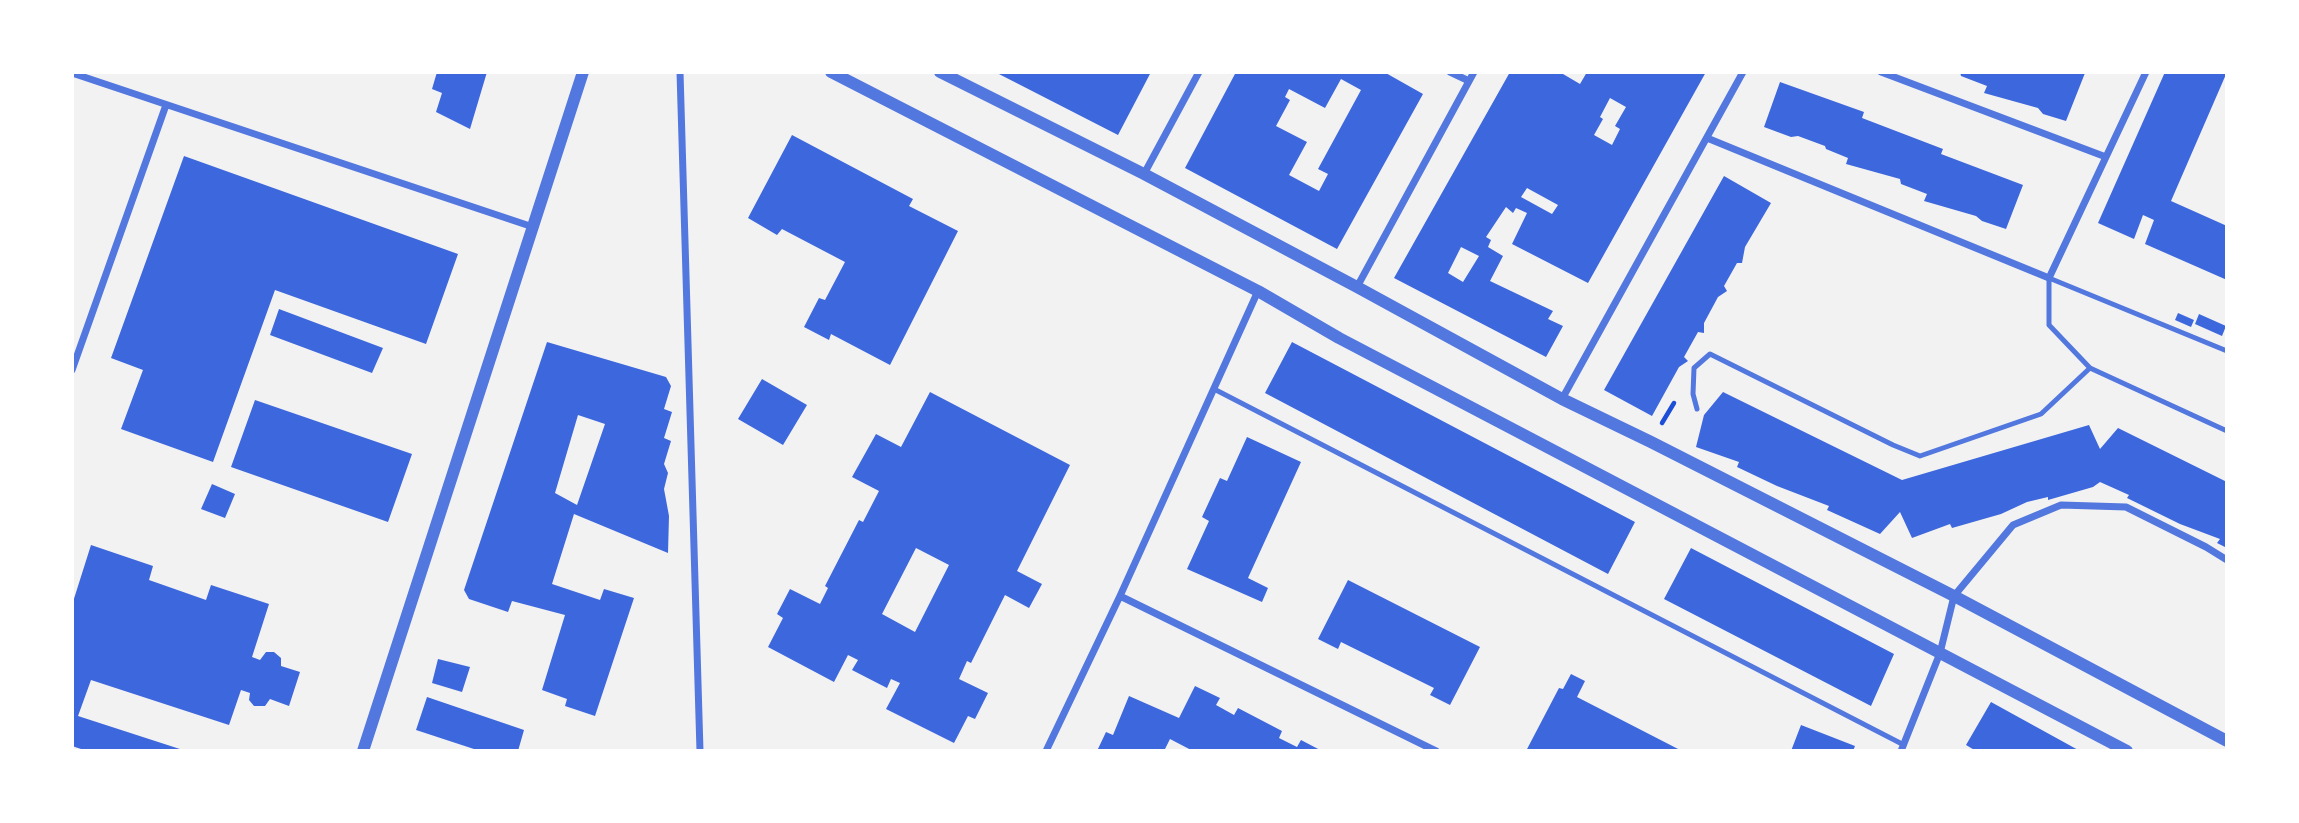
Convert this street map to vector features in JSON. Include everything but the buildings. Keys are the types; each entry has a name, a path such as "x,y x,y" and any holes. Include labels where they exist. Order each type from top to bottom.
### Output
{"street":[{"path":"363,751 583,72"},
{"path":"680,72 700,751"},
{"path":"831,72 1258,291 1339,338 2127,751"},
{"path":"940,72 1144,174 1562,399 1954,596 2227,741"},
{"path":"1144,174 1199,72"},
{"path":"1450,72 1469,81"},
{"path":"1357,287 1474,72"},
{"path":"1562,399 1743,72"},
{"path":"1881,72 2106,157"},
{"path":"1707,138 2049,278 2146,72"},
{"path":"72,73 533,227"},
{"path":"72,370 166,105"},
{"path":"1046,751 1258,291"},
{"path":"1903,748 1940,653 1954,596 2013,525 2061,505 2126,507 2227,560"},
{"path":"1119,596 1436,751"}],"lane":[{"path":"2227,351 2049,278 2049,325 2090,368 2227,431"},
{"path":"1697,409 1693,394 1694,368 1710,354 1920,456 2041,414 2090,368"},
{"path":"1214,389 1903,748"}]}
